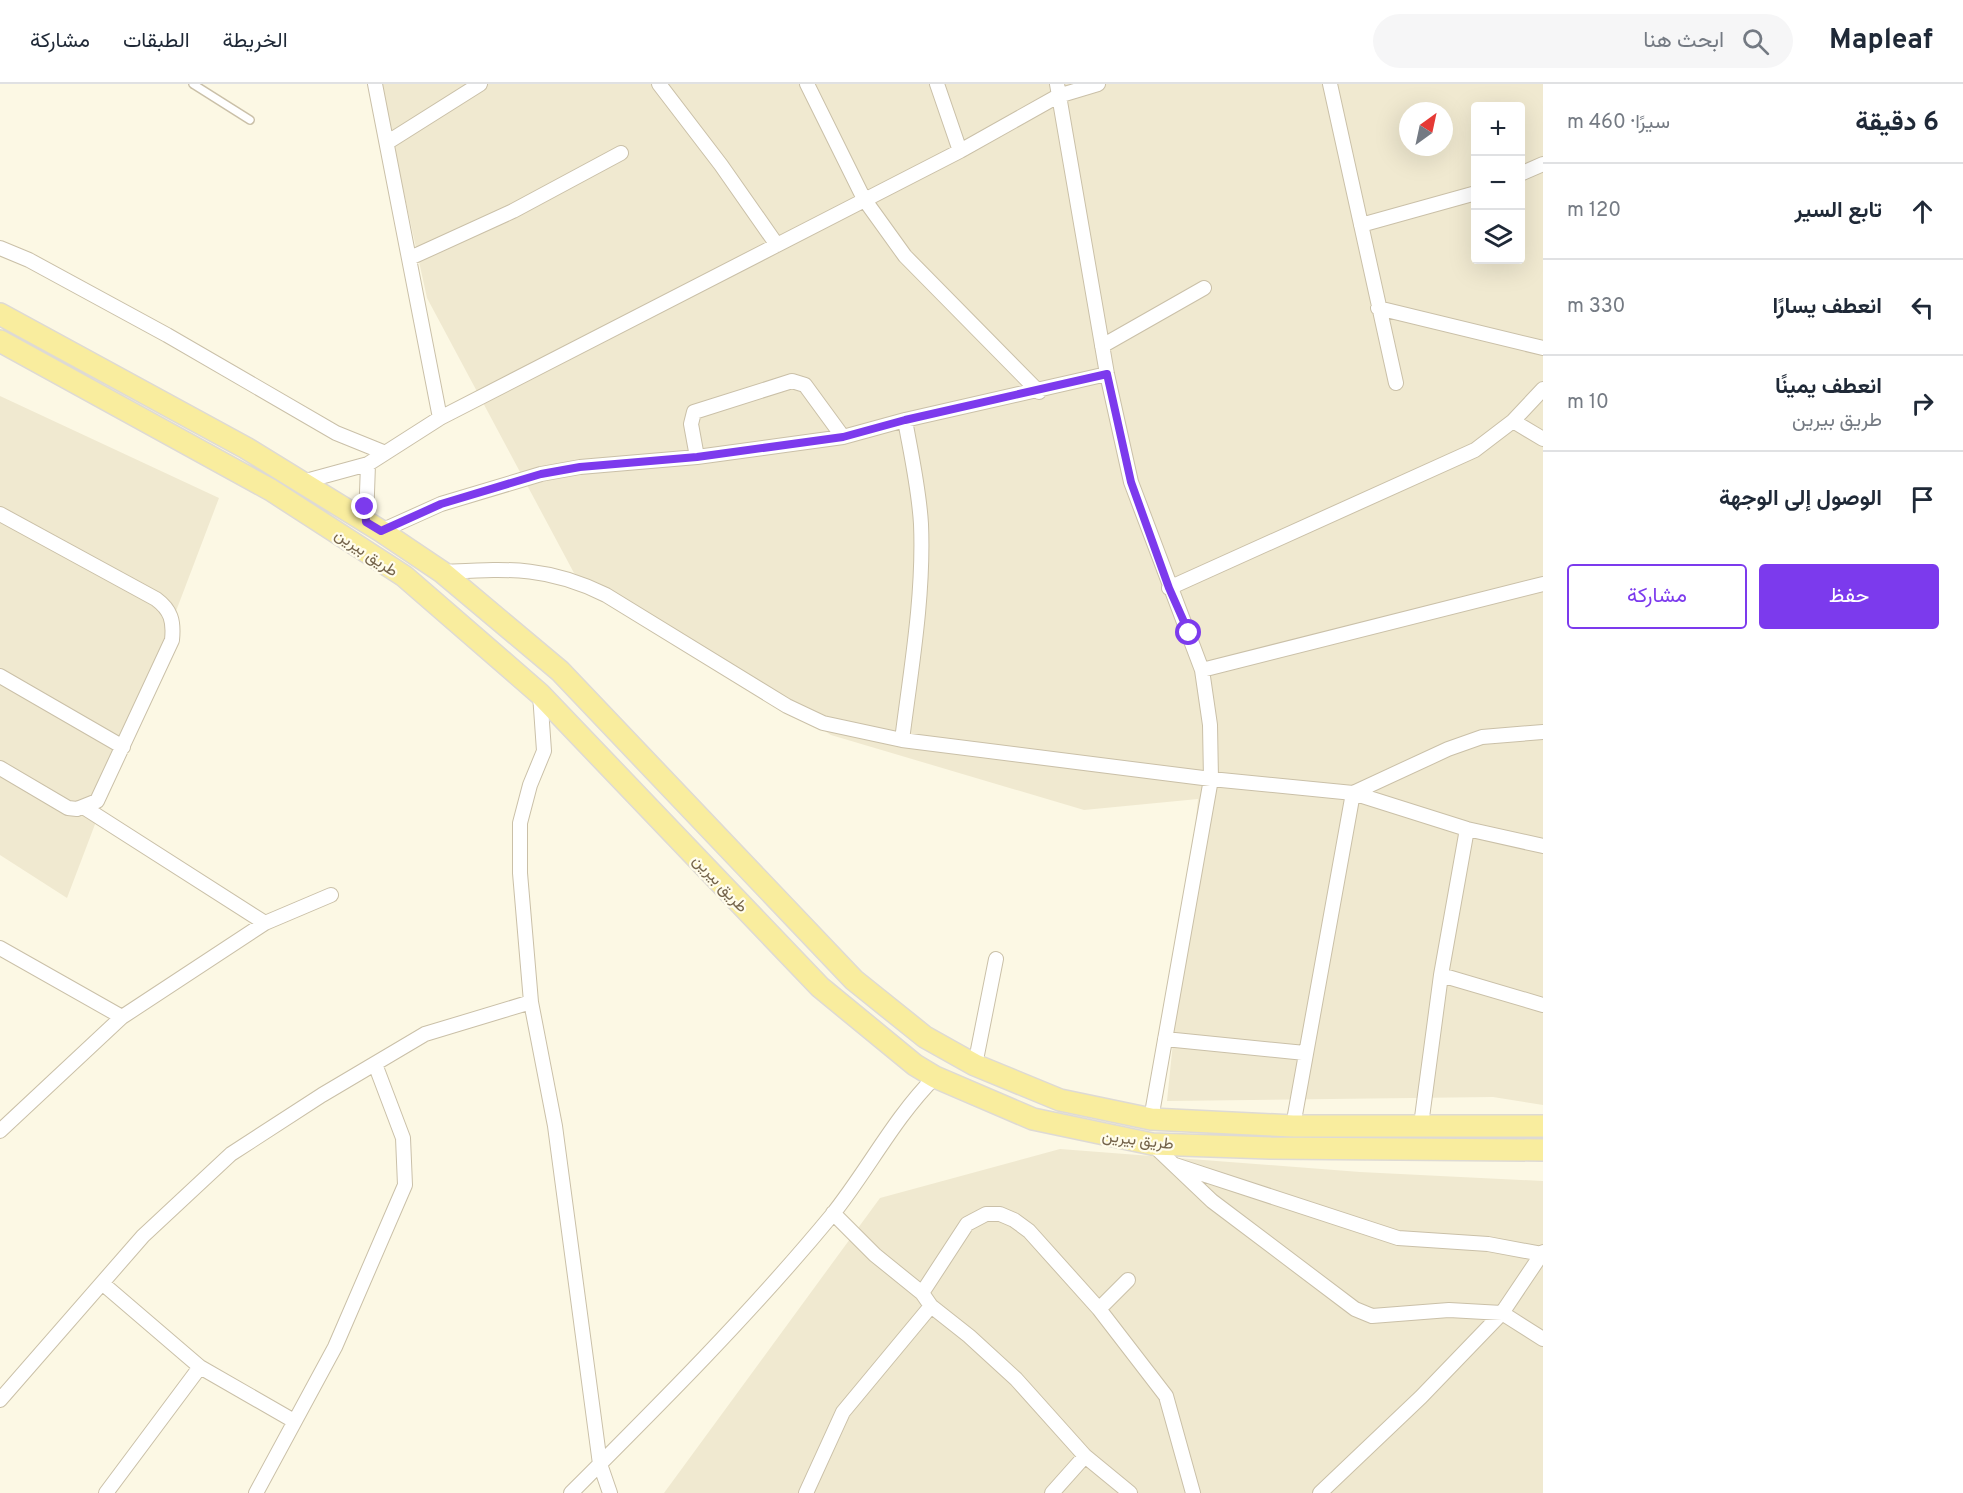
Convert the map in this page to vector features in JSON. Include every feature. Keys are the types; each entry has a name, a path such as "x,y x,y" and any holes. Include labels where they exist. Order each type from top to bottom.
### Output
{"main road":[{"path":"0,296 36,332"},
{"name":"طريق بيرين","path":"0,314 246,448 374,526 441,572 560,671 854,980 925,1037 975,1065 1060,1100 1151,1119 1293,1126 1543,1125"},
{"name":"طريق بيرين","path":"0,341 271,490 404,576 540,694 820,987 915,1065 935,1077 1034,1119 1152,1144 1270,1148 1543,1150"}],"street":[{"path":"375,84 440,418"},
{"path":"388,142 480,84"},
{"path":"659,84 777,245"},
{"path":"807,84 864,199 905,256 1039,392"},
{"path":"937,84 960,150"},
{"path":"302,482 368,464 383,452 440,418 960,150 1058,90 1098,84"},
{"path":"1330,84 1396,383"},
{"path":"1058,90 1107,374 1131,482 1169,588 1202,670 1210,725 1211,779 1151,1119"},
{"path":"410,258 513,211 621,153"},
{"path":"1525,172 1543,164"},
{"path":"1361,225 1471,194"},
{"path":"0,248 29,260 167,334 336,433 383,452"},
{"path":"1102,346 1204,288"},
{"path":"1378,308 1543,348"},
{"path":"368,464 374,526 541,474 580,467 697,457 843,437 905,420 1039,392 1107,374"},
{"path":"697,457 691,424 694,412 792,381 805,385 843,437"},
{"path":"1169,588 1475,450 1513,421 1542,391"},
{"path":"902,740 918,610 921,548 918,496 905,420"},
{"path":"1513,421 1543,439"},
{"path":"0,514 156,599 171,615 173,626 172,640 97,801 85,808 68,808 0,768"},
{"path":"441,572 508,570 552,574 576,580 606,595 808,718 902,740 1211,779 1353,793 1467,829 1543,846"},
{"path":"1202,670 1543,584"},
{"path":"0,676 123,747"},
{"path":"540,694 544,751 530,784 520,823 520,873 531,1002 555,1126 600,1464 609,1493"},
{"path":"1353,793 1448,749 1482,737 1543,732"},
{"path":"1293,1126 1353,793"},
{"path":"85,808 265,923"},
{"path":"1422,1125 1441,975 1467,829"},
{"path":"2,1125 122,1017 265,923 331,895"},
{"path":"0,948 122,1017"},
{"path":"975,1065 996,959"},
{"path":"1441,975 1543,1005"},
{"path":"0,1400 5,1386 143,1236 231,1154 425,1034 531,1002"},
{"path":"1165,1039 1305,1053"},
{"path":"256,1493 335,1347 405,1185 403,1138 375,1064"},
{"path":"914,1100 915,1065"},
{"path":"571,1493 769,1288 833,1213 914,1100 935,1077"},
{"path":"1152,1144 1212,1201 1363,1313 1379,1316 1449,1310 1502,1314 1543,1339"},
{"path":"1173,1165 1398,1238 1488,1244 1542,1253 1502,1314 1421,1397 1320,1493"},
{"path":"833,1213 875,1255 922,1293 931,1306 969,1336 1016,1379 1084,1456 1130,1493"},
{"path":"922,1293 967,1224 986,1214 1000,1214 1014,1220 1029,1231 1099,1309 1166,1396 1193,1493"},
{"path":"1099,1309 1128,1280"},
{"path":"102,1282 200,1367 294,1421"},
{"path":"811,1491 843,1412 931,1306"},
{"path":"106,1493 200,1367"},
{"path":"1052,1493 1084,1456"}],"lane":[{"path":"193,84 250,120"}],"shaded area":[{"path":"380,84 1543,84 1543,1105 1493,1097 1167,1101 1198,799 1084,810 831,735 574,573 427,298"},
{"path":"0,396 219,498 67,898 0,855"},
{"path":"1060,1149 1360,1172 1543,1181 1543,1493 664,1493 880,1198"}],"route":[{"path":"365,507 366,522 381,531 441,504 541,474 580,467 697,457 843,437 905,420 1039,392 1107,374 1131,482 1169,588 1189,633"}]}
